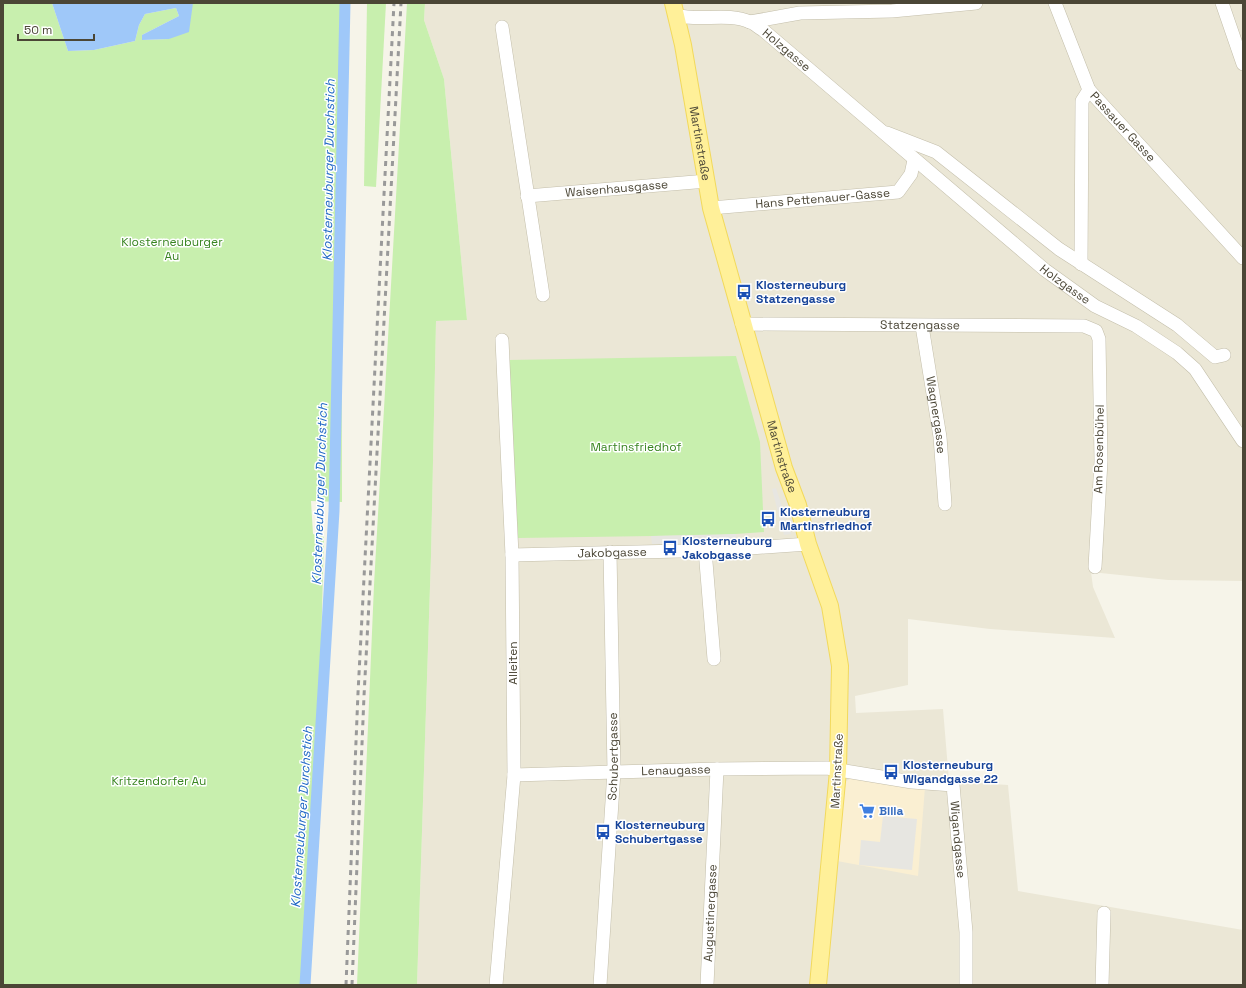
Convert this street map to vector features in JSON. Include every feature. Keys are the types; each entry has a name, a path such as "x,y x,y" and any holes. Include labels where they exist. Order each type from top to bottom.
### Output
{"main road":[{"name":"Martinstraße","path":"675,9 711,208 742,324 784,468 798,505 808,544 830,606 840,666 838,770 818,985"}],"street":[{"path":"750,22 800,13 976,3"},
{"path":"1055,3 1089,90"},
{"path":"1222,3 1243,64"},
{"name":"Holzgasse","path":"675,9 686,18 736,18 750,22 823,81 1045,270 1095,306 1136,326 1177,353 1195,369 1243,441"},
{"path":"502,27 543,295"},
{"name":"Passauer Gasse","path":"1081,264 1082,102 1089,90 1243,258"},
{"name":"Holzgasse","path":"878,129 936,152 1059,250 1177,325 1215,357 1224,355"},
{"name":"Hans Pettenauer-Gasse","path":"711,208 898,192 911,174 914,160"},
{"name":"Waisenhausgasse","path":"527,196 706,182"},
{"name":"Statzengasse","path":"742,324 1084,326 1096,331"},
{"name":"Wagnergasse","path":"922,326 940,436 945,504"},
{"name":"Am Rosenbühel","path":"1095,567 1101,461 1099,339 1096,331"},
{"name":"Alleiten","path":"496,985 514,775 512,555 502,340"},
{"name":"Jakobgasse","path":"512,555 705,550 808,544"},
{"path":"705,550 714,659"},
{"name":"Schubertgasse","path":"600,985 614,772 610,552"},
{"name":"Lenaugasse","path":"514,775 717,769 827,768 838,770"},
{"name":"Augustinergasse","path":"707,985 717,769"},
{"name":"Wigandgasse","path":"838,770 912,782 953,785 966,932 966,985"},
{"path":"1102,985 1104,913"}],"shaded area":[{"path":"425,3 1243,3 1243,581 1168,580 1091,572 1093,587 1115,638 990,629 908,619 908,685 855,696 856,713 943,709 949,781 1008,785 1018,891 1243,930 1243,985 417,985 431,556 436,321 467,320 444,79 424,20"},
{"path":"776,488 791,534 784,535 772,489"},
{"path":"736,534 737,542 652,544 651,536"},
{"path":"851,778 925,787 918,876 837,861 845,782"},
{"path":"883,816 917,819 912,870 859,865 861,840 880,842"}],"green space":[{"path":"3,3 52,3 68,51 94,50 135,41 139,25 145,14 176,8 179,16 142,35 142,40 169,39 193,3 341,3 342,502 311,501 313,534 324,537 320,685 304,985 3,985"},
{"path":"367,3 386,3 376,187 364,186"},
{"path":"407,3 425,3 424,20 444,79 467,320 436,321 431,556 417,985 357,985 374,585"},
{"name":"Martinsfriedhof","path":"736,356 760,442 764,532 721,535 518,538 508,360"}],"water":[{"path":"52,3 193,3 189,32 169,39 142,40 142,35 179,16 176,8 145,14 139,25 135,41 94,50 68,51"}],"waterway":[{"name":"Klosterneuburger Durchstich","path":"305,985 334,511 345,3"}],"railway":[{"path":"346,985 358,693 394,3"},
{"path":"352,985 364,696 401,3"}],"place":[{"name":"Klosterneuburg Statzengasse","path":"744,292"},
{"name":"Klosterneuburg Martinsfriedhof","path":"768,519"},
{"name":"Klosterneuburg Jakobgasse","path":"670,548"},
{"name":"Klosterneuburg Wigandgasse 22","path":"891,772"},
{"name":"Billa","path":"867,811"},
{"name":"Klosterneuburg Schubertgasse","path":"603,832"}],"park label":[{"name":"Klosterneuburger Au","path":"172,249"},
{"name":"Kritzendorfer Au","path":"159,781"}]}
